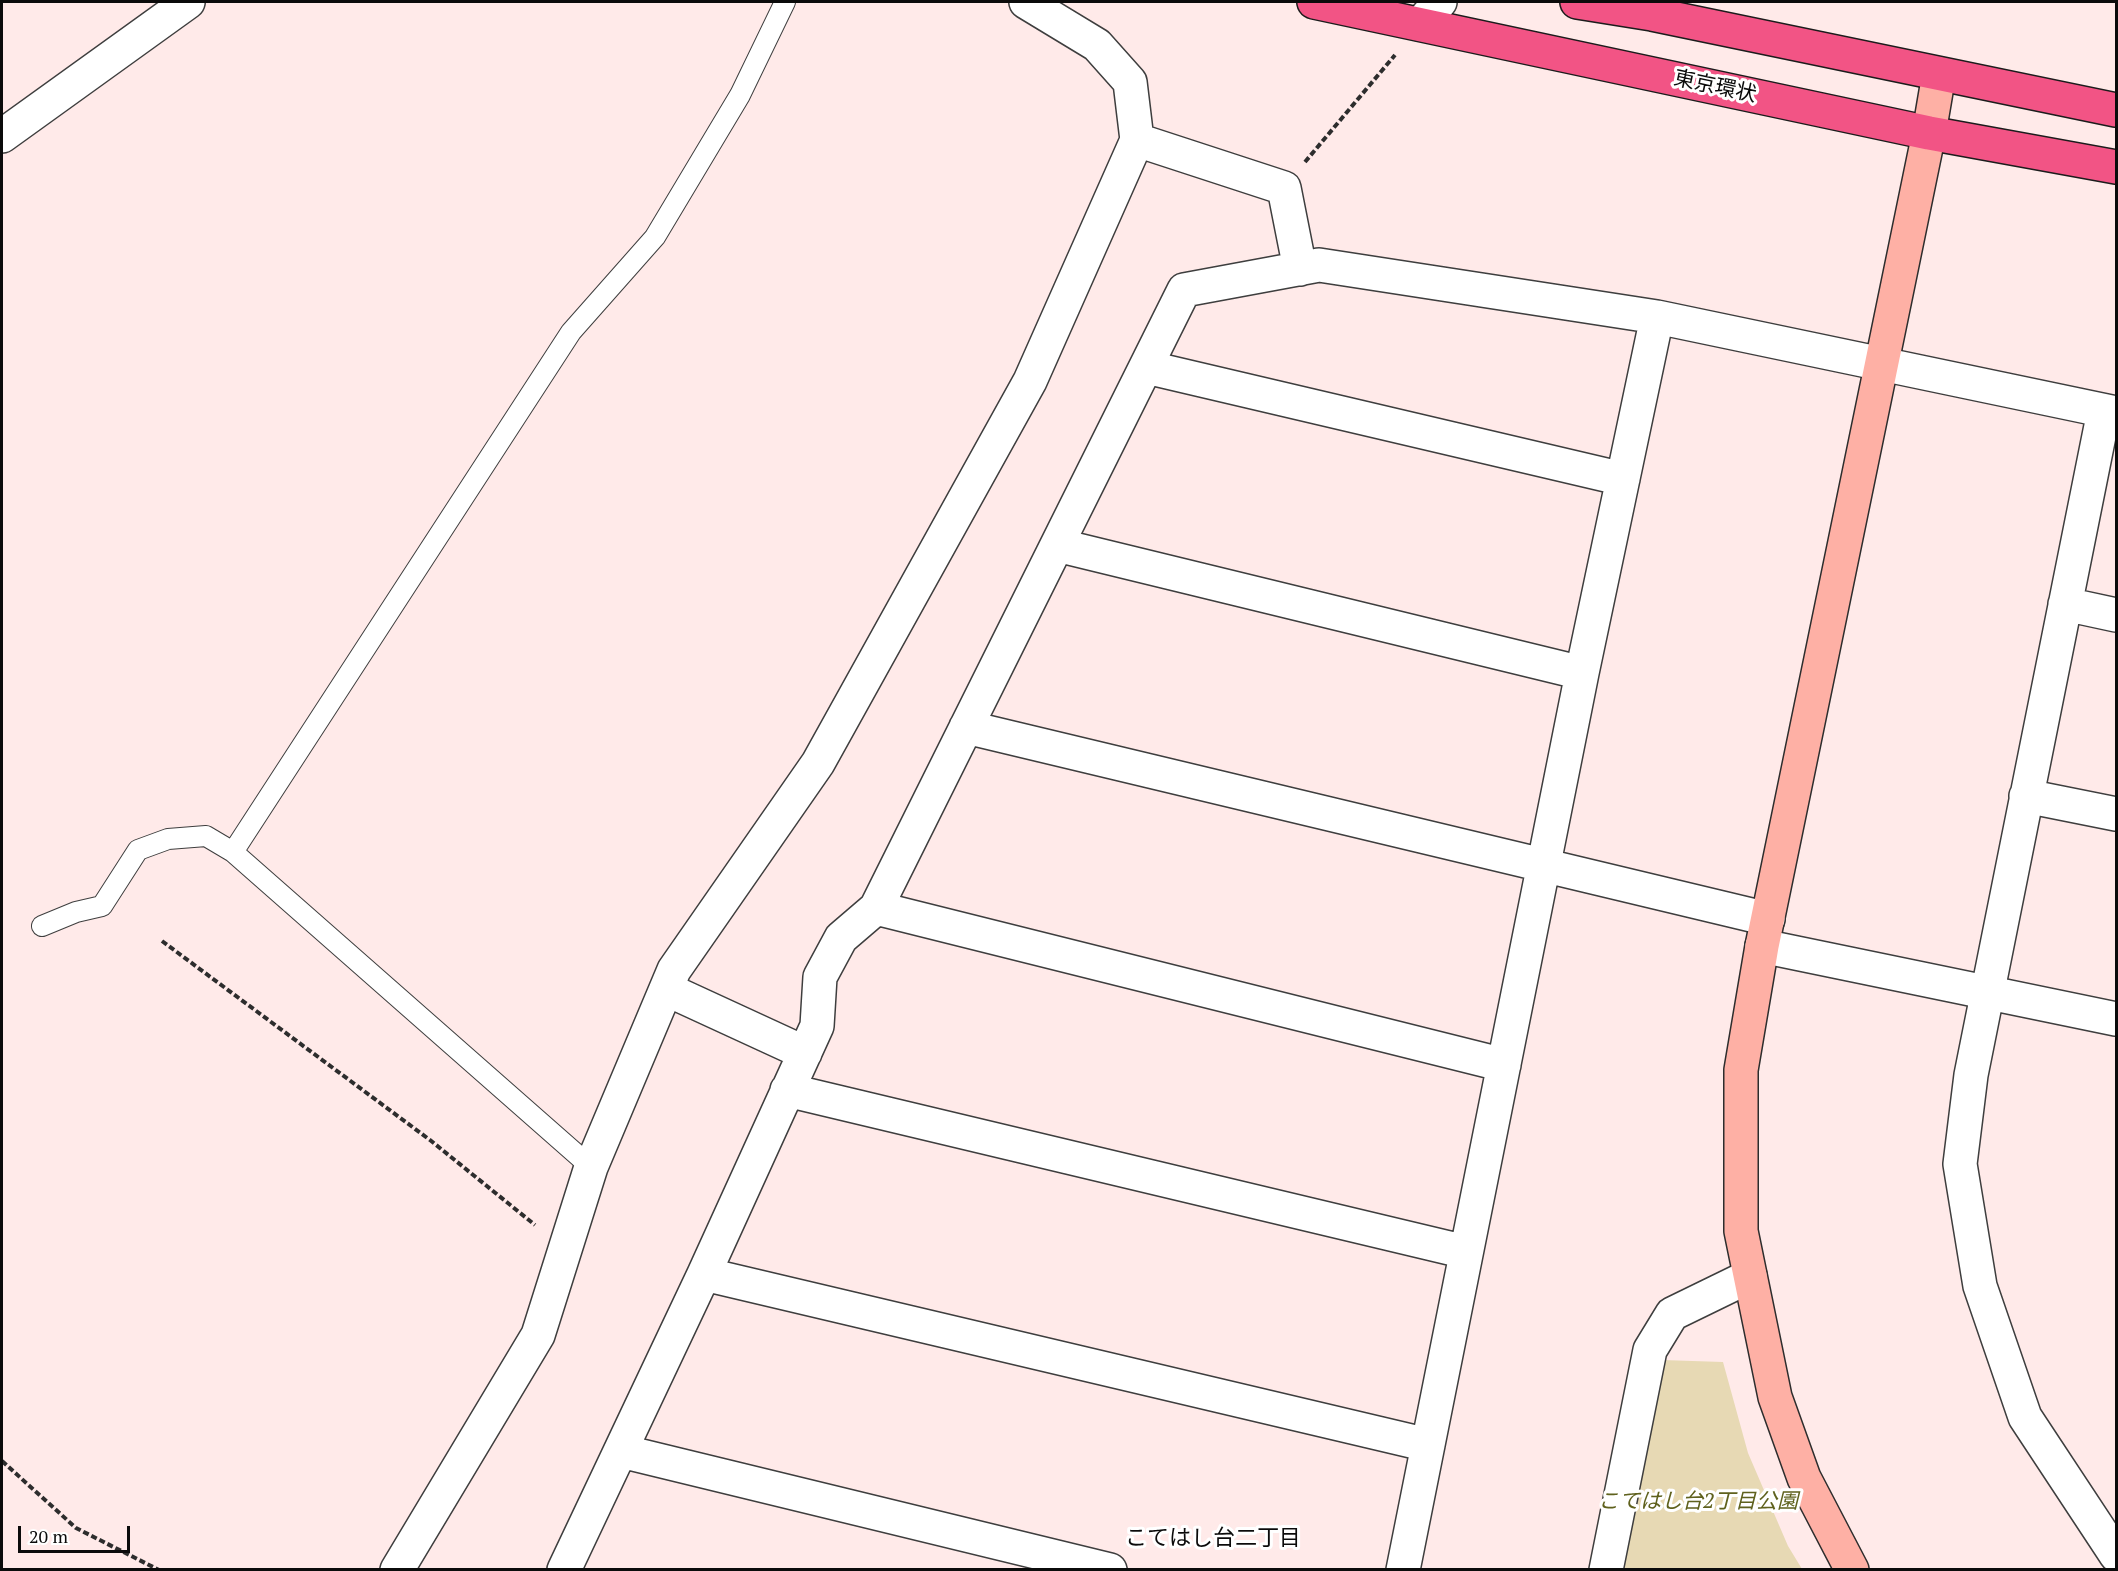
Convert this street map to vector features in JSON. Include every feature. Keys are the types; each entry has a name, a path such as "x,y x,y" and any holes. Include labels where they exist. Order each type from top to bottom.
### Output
{"highway":[{"name":"東京環状","path":"1314,2 1430,13 1929,133 2116,167"},
{"path":"1577,2 1652,14 2116,110"}],"street":[{"path":"2,136 188,2"},
{"path":"397,1569 538,1335 591,1167 674,970 818,763 1025,392 1137,140 1130,82 1097,45 1026,2"},
{"path":"1852,1569 1804,1478 1774,1397 1742,1231 1742,1070 1765,932 1929,133 1939,74"},
{"path":"1137,140 1284,188 1300,269"},
{"path":"564,1569 704,1274 817,1026 820,977 841,938 876,908 1184,290 1319,265 1657,317 2110,412 2066,604 2026,796 1971,1075 1960,1164 1980,1286 2025,1417 2116,1555"},
{"path":"1403,1569 1582,673 1657,317"},
{"path":"1146,367 1623,479"},
{"path":"1057,545 1582,673"},
{"path":"2066,604 2116,615"},
{"path":"966,727 1544,867 1765,932 1988,992 2116,1019"},
{"path":"2026,796 2116,814"},
{"path":"876,908 1504,1065"},
{"path":"666,988 805,1053"},
{"path":"787,1090 1466,1252"},
{"path":"704,1274 1428,1445"},
{"path":"1606,1569 1650,1350 1672,1314 1750,1276"},
{"path":"621,1451 1110,1569"}],"lane":[{"path":"233,852 571,332 655,237 740,95 785,2"},
{"path":"42,926 76,912 102,906 138,850 168,839 206,836 233,852 591,1167"}],"path":[{"path":"1284,188 1430,13"},
{"path":"162,941 430,1140 566,1250"},
{"path":"2,1461 76,1528 159,1569"}],"green space":[{"name":"こてはし台2丁目公園","path":"1662,1360 1723,1362 1748,1453 1788,1546 1802,1569 1618,1570"}],"district":[{"name":"こてはし台二丁目","path":"1213,1539"}]}
